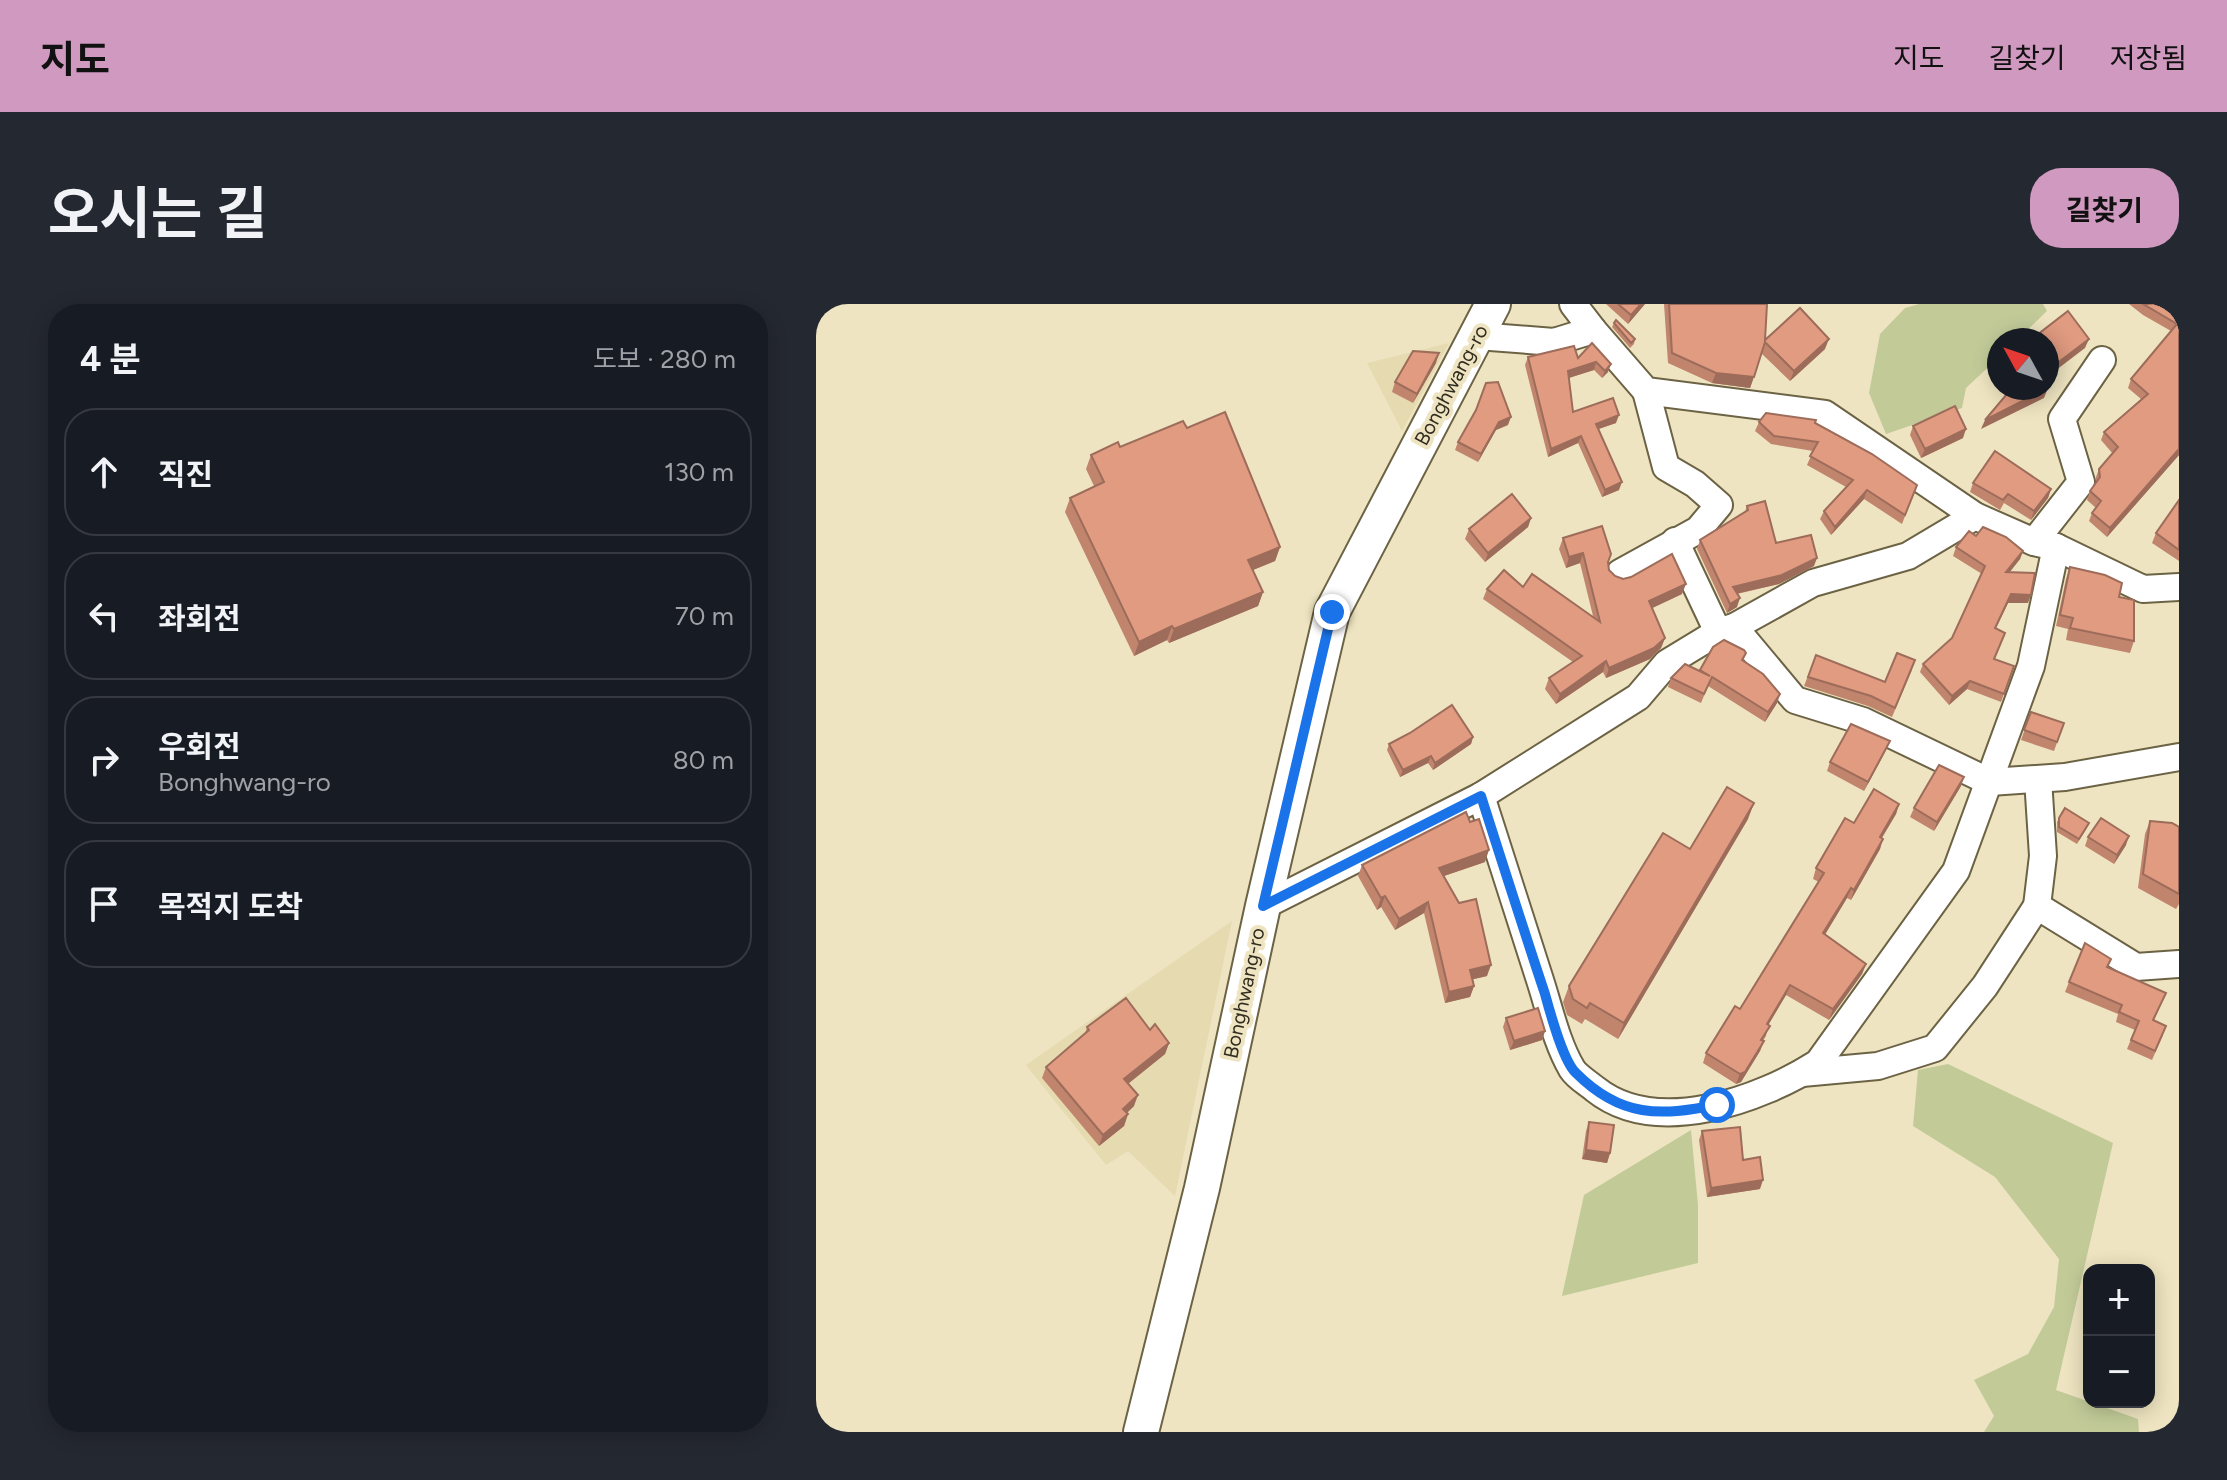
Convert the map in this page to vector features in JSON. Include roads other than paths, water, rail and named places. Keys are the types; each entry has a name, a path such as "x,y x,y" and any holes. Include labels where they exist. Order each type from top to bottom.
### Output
{"street":[{"name":"Bonghwang-ro","path":"1141,1432 1202,1188 1263,906 1332,612 1493,304"},
{"path":"1573,304 1646,391 1666,467 1695,484 1719,505 1698,530 1620,573"},
{"path":"1477,336 1554,342 1593,330"},
{"path":"1481,796 1556,1029 1573,1071 1605,1096 1643,1112 1674,1113 1717,1105 1788,1082 1818,1063 1956,871 2031,666 2045,545 2081,482 2062,419 2102,360"},
{"path":"1646,391 1825,414 1975,516 2143,589 2179,587"},
{"path":"1263,906 1481,796 1638,697 1667,663 1726,629 1813,583 1908,556 1975,516"},
{"path":"1675,541 1726,629 1795,700 1863,721 1990,782 2065,777 2179,757"},
{"path":"1802,1073 1878,1066 1935,1048 1985,986 2037,906 2043,856 2038,779"},
{"path":"2037,906 2136,967 2179,964"}]}
